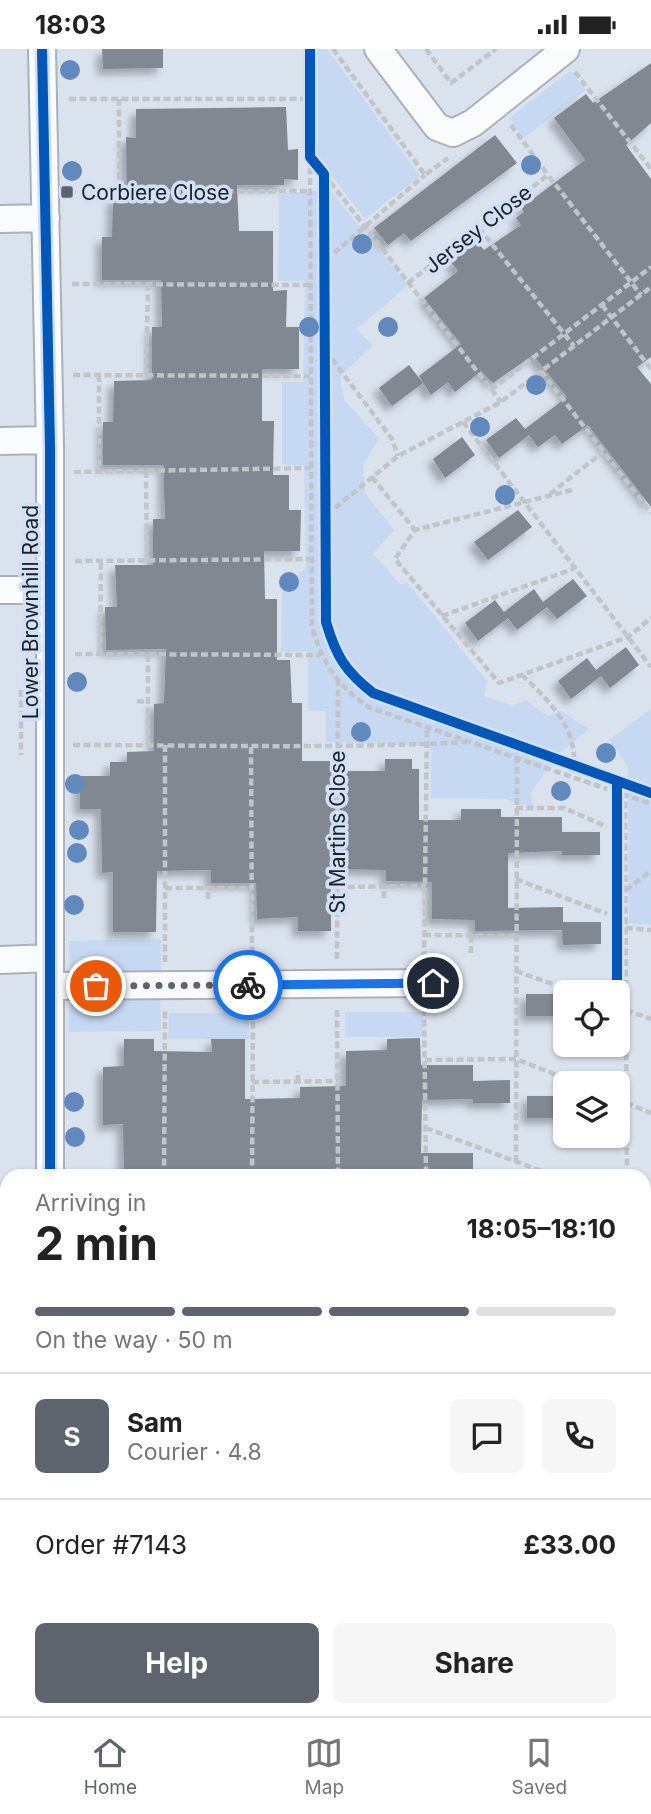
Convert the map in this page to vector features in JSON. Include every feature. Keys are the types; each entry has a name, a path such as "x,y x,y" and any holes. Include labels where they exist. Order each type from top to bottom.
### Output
{"street":[{"path":"30,49 41,49"},
{"name":"Lower Brownhill Road","path":"41,49 49,440 50,1169"},
{"path":"378,49 437,127 453,133 495,105 563,51"},
{"path":"0,219 46,218"},
{"path":"0,441 49,440"},
{"path":"0,590 50,590"},
{"path":"0,960 50,958"},
{"path":"50,986 429,983"}],"path":[{"path":"426,49 451,83 496,49"},
{"path":"563,51 651,169"},
{"path":"43,99 310,104 310,86"},
{"path":"119,99 119,191"},
{"path":"310,151 324,174 500,402"},
{"path":"310,151 312,627 320,655 344,689 368,707 607,789"},
{"path":"324,174 324,187"},
{"path":"323,263 329,251 365,227 425,175"},
{"path":"45,192 309,191"},
{"path":"480,228 573,347"},
{"path":"491,390 651,267"},
{"path":"47,284 310,285"},
{"path":"146,375 148,285"},
{"path":"325,516 330,506 398,456 500,402 651,287"},
{"path":"603,305 651,369"},
{"path":"324,349 328,361 392,439 398,456"},
{"path":"541,371 651,513"},
{"path":"48,374 310,376"},
{"path":"99,375 99,471"},
{"path":"463,422 651,667"},
{"path":"547,496 603,452"},
{"path":"49,472 311,468"},
{"path":"146,471 147,560"},
{"path":"372,477 415,530"},
{"path":"572,490 415,530 395,559 499,683 628,637 651,618"},
{"path":"49,561 313,559"},
{"path":"100,654 101,561"},
{"path":"442,616 574,569"},
{"path":"49,654 320,655"},
{"path":"148,655 148,745"},
{"path":"522,675 548,701 564,723 574,749 574,757"},
{"path":"21,683 21,759"},
{"path":"137,701 148,702"},
{"path":"426,1169 425,1060 429,983 424,936 427,727"},
{"path":"50,745 337,747 471,742"},
{"path":"510,743 617,781 617,980"},
{"path":"164,1169 165,745"},
{"path":"516,1162 517,757"},
{"path":"628,785 651,793"},
{"path":"626,980 625,795 651,804"},
{"path":"516,808 564,808 607,827"},
{"path":"625,891 651,871"},
{"path":"516,879 607,914"},
{"path":"337,887 425,886"},
{"path":"384,887 384,898"},
{"path":"165,888 252,888"},
{"path":"208,888 208,899"},
{"path":"625,928 651,930"},
{"path":"424,936 516,936"},
{"path":"471,936 471,953"},
{"path":"516,971 553,984"},
{"path":"630,1011 651,1019"},
{"path":"425,1060 516,1059 553,1074"},
{"path":"298,1071 298,1082"},
{"path":"252,1082 338,1081"},
{"path":"630,1105 651,1113"},
{"path":"426,1128 536,1169"},
{"path":"617,1148 617,1169"},
{"path":"627,1148 627,1169"}],"shaded area":[{"path":"314,49 327,49 420,176 365,219 316,155"},
{"path":"570,71 586,90 524,138 509,118"},
{"path":"329,189 408,285 357,329 373,346 340,376 344,400 379,438 363,465 365,493 394,530 373,554 400,584 408,583 487,681 484,696 513,706 525,700 548,716 560,710 589,729 560,753 531,792 533,808 505,799 431,798 431,749 427,746 326,742 326,711 308,711 308,651 281,652 282,592 289,582 306,568 304,466 282,464 282,382 303,382 305,281 278,281 279,194"},
{"path":"651,709 651,925 629,923 628,767 609,740"},
{"path":"161,939 161,974 86,975 70,967 69,941"},
{"path":"160,997 161,1031 69,1032 70,1009 77,998"},
{"path":"345,1012 423,1012 423,1037 346,1037"},
{"path":"169,1013 249,1013 249,1039 168,1039"}],"building":[{"path":"102,49 163,49 163,68 103,69"},
{"path":"651,63 651,123 626,145 651,179 651,357 637,367 651,384 651,507 588,425 562,444 555,435 538,447 529,435 499,458 486,440 516,418 525,429 567,397 533,355 493,383 481,371 455,392 448,382 431,395 419,376 461,344 424,298 458,271 451,262 477,242 484,250 521,225 516,218 524,212 521,208 585,160 554,118 586,94 593,103"},
{"path":"286,107 288,150 298,149 298,180 284,179 284,185 237,185 239,231 273,231 273,291 287,290 286,327 299,327 299,369 262,369 262,421 274,421 273,475 289,475 289,510 301,510 300,551 264,551 265,599 277,599 277,660 290,660 292,703 302,703 302,761 330,761 330,771 385,771 385,759 412,759 412,769 419,769 419,820 461,820 461,809 501,809 501,817 562,817 562,832 600,832 600,855 562,855 562,851 508,853 508,908 563,907 563,922 601,922 601,944 563,945 562,930 475,931 475,920 432,919 432,882 386,881 386,870 331,869 331,931 298,931 298,917 257,919 256,883 211,883 211,870 157,871 156,932 113,932 113,872 102,873 101,809 80,809 80,776 110,776 110,762 127,762 127,752 154,751 154,704 164,703 166,649 106,650 105,607 117,607 115,565 153,565 153,519 165,519 164,465 103,465 103,422 113,422 114,381 152,380 152,327 162,327 161,280 102,280 102,237 112,237 113,197 127,197 126,137 136,138 136,109"},
{"path":"495,135 517,163 411,241 404,233 388,245 374,228"},
{"path":"409,365 423,383 392,406 379,388"},
{"path":"462,437 475,455 445,478 433,459"},
{"path":"518,510 532,527 488,560 474,542"},
{"path":"573,579 587,596 557,619 547,607 517,630 508,618 478,641 465,623 495,600 504,612 534,589 543,602"},
{"path":"626,647 639,665 610,688 601,676 571,699 558,681 587,658 596,670"},
{"path":"526,994 553,994 553,1016 526,1016"},
{"path":"420,1038 421,1065 473,1065 473,1099 422,1100 421,1153 473,1153 473,1169 124,1169 123,1124 103,1125 103,1067 124,1066 124,1039 154,1039 154,1051 212,1052 211,1039 245,1039 245,1099 300,1098 300,1087 346,1086 346,1051 387,1050 387,1039"},
{"path":"510,1080 510,1103 473,1103 473,1081"},
{"path":"527,1096 553,1096 553,1118 527,1118"}],"cycle path":[{"path":"42,49 50,448 50,1169"},
{"path":"310,49 310,157 324,174 326,622 334,644 348,670 373,693 651,793"},
{"path":"617,781 617,980"}],"way so far":[{"path":"96,986 248,985"}],"place":[{"name":"Corbiere Close","path":"67,192"}],"route":[{"path":"248,985 433,983"}]}
